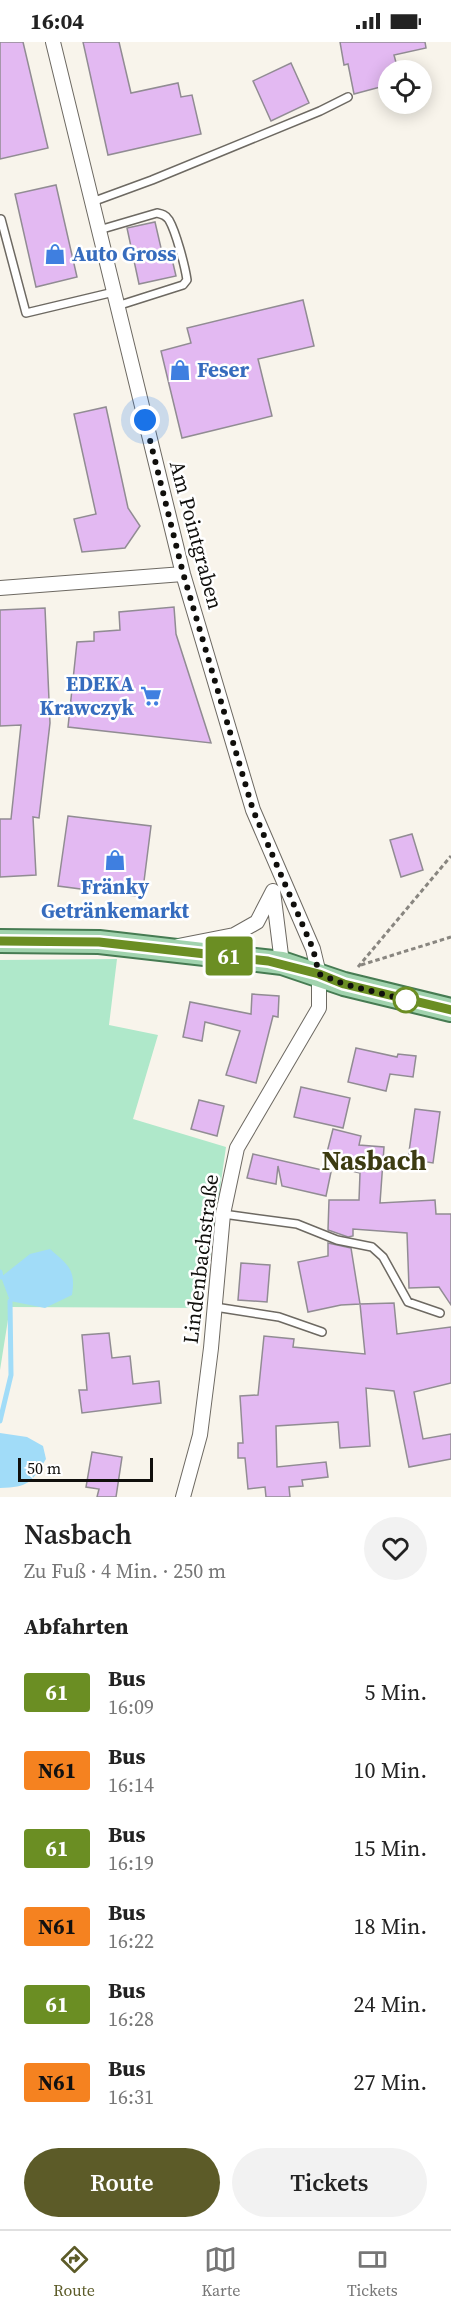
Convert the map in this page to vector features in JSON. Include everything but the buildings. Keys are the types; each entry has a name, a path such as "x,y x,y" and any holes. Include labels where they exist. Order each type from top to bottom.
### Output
{"main road":[{"path":"0,941 99,942 282,963 344,984 451,1010"}],"street":[{"name":"Am Pointgraben","path":"53,42 183,573 253,810 313,949 319,974"},
{"path":"0,588 183,573"},
{"name":"Am Pointgraben","path":"273,859 273,891 282,963"},
{"name":"Am Pointgraben","path":"165,948 234,935 257,922 273,891"},
{"name":"Lindenbachstraße","path":"183,1497 200,1436 223,1214 237,1148 319,1008 319,974"}],"lane":[{"path":"92,202 152,180 320,111 348,97"},
{"path":"99,230 157,213 162,214 169,219 185,268 187,280 183,285 117,306"},
{"path":"1,219 26,313 114,292"},
{"path":"223,1214 297,1224 337,1240 372,1247 383,1257 408,1302 440,1313"},
{"path":"214,1307 279,1317 322,1332"}],"path":[{"path":"344,984 451,856"},
{"path":"359,966 451,937"}],"green space":[{"path":"117,959 109,1025 158,1035 133,1119 226,1147 203,1308 10,1307 0,1370 0,960"}],"water":[{"path":"50,1249 62,1259 72,1273 72,1295 45,1308 10,1301 1,1277 30,1254"},
{"path":"0,1433 27,1437 43,1446 46,1459 37,1474 23,1485 0,1488"}],"waterway":[{"path":"0,1272 1,1277"},
{"path":"0,1421 11,1375 10,1301"}],"bus line":[{"name":"61","path":"0,941 99,942 282,963 344,984 451,1010"}],"place":[{"name":"Auto Gross","path":"55,254"},
{"name":"Feser","path":"180,370"},
{"name":"EDEKA Krawczyk","path":"151,696"},
{"name":"Fränky Getränkemarkt","path":"115,860"}],"district":[{"name":"Nasbach","path":"374,1161"}],"route":[{"path":"145,420 183,573 253,810 313,949 319,974 344,984 406,1000"}]}
